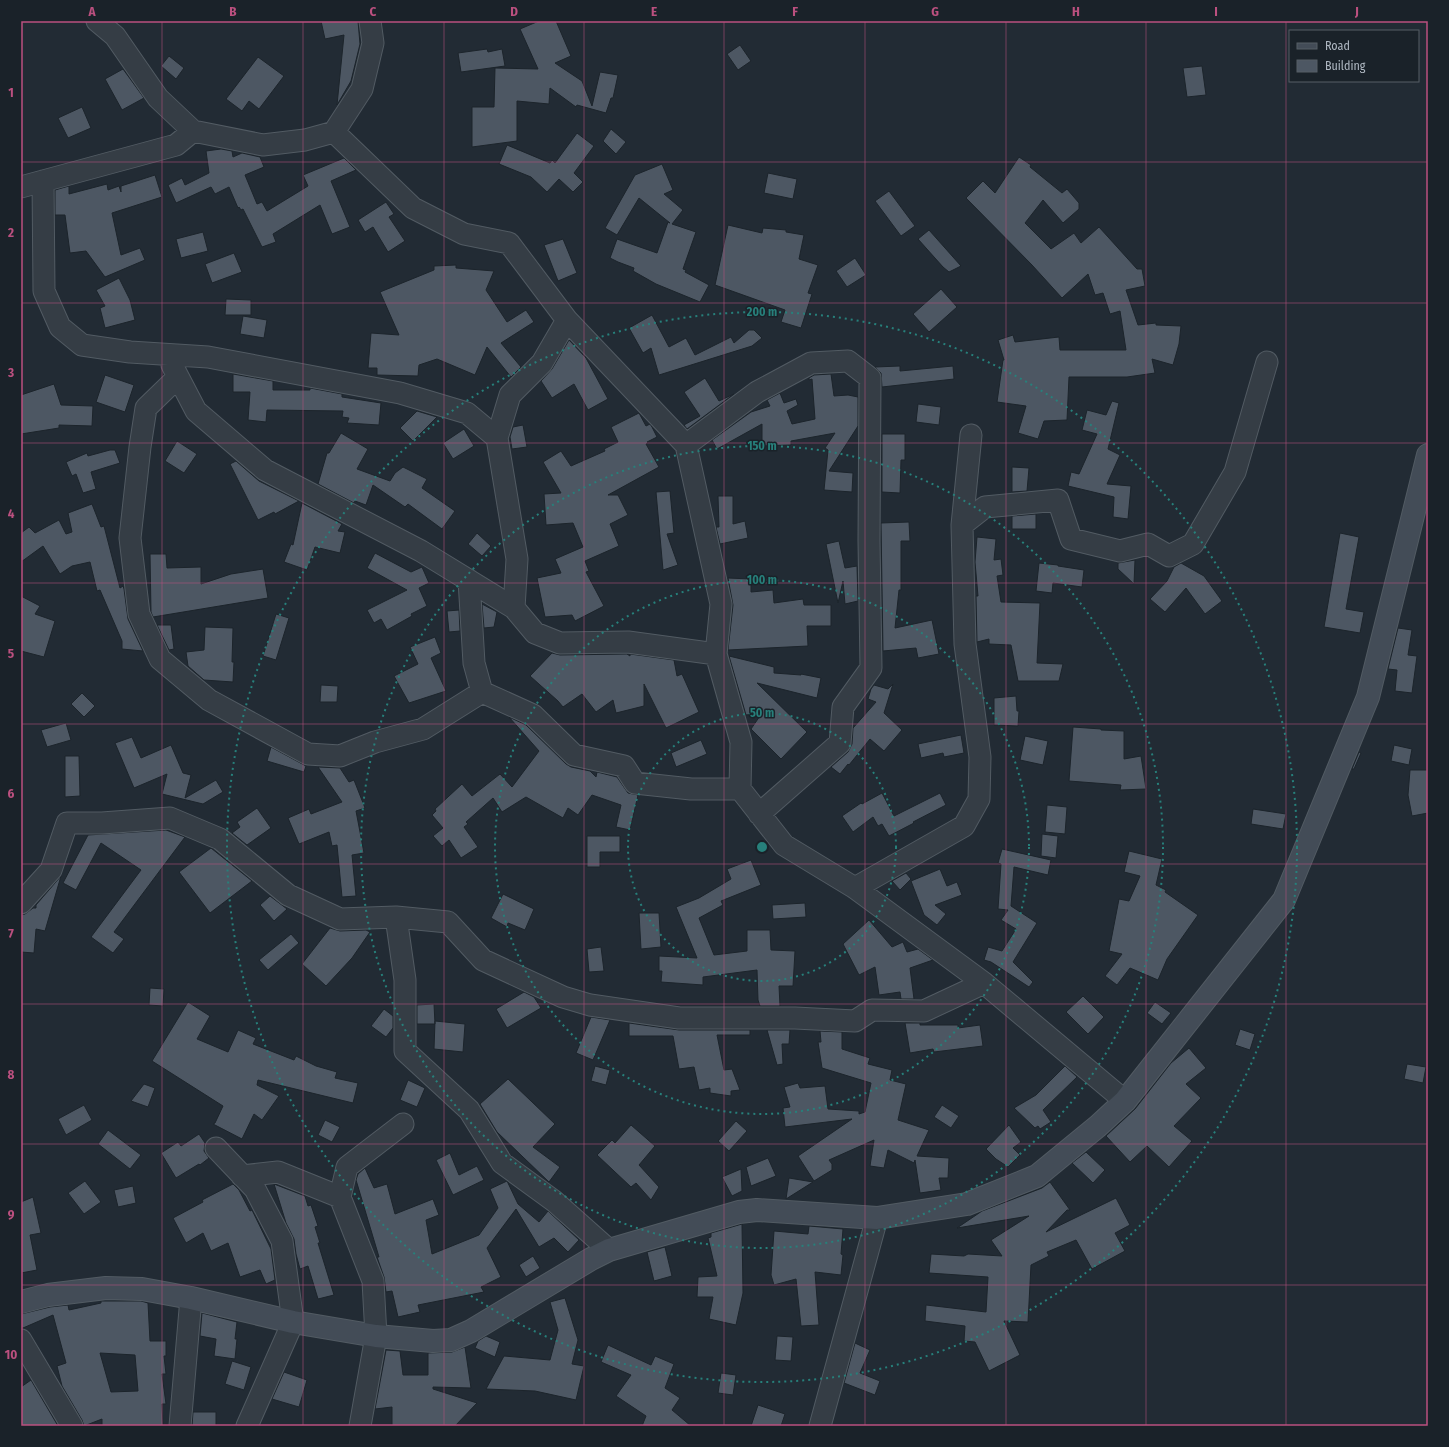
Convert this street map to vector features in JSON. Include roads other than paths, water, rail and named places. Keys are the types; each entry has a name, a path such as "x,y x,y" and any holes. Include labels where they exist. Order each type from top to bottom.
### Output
{"main road":[{"path":"21,1301 48,1295 106,1288 142,1289 191,1298 293,1322 376,1336 433,1341 451,1340 471,1331 591,1259 609,1250 739,1212 757,1210 877,1218 967,1204 1037,1176 1098,1126 1125,1101 1284,900 1368,697 1428,455"}],"street":[{"path":"97,21 114,36 158,98 193,131 263,145 305,140 334,132 362,89 373,43 370,21"},
{"path":"21,188 176,146 193,131"},
{"path":"334,132 413,208 464,234 509,243 567,320 686,445 721,604 716,654 740,742 740,789 784,845 855,888 984,983 1125,1101"},
{"path":"43,181 44,291 60,327 82,346 130,352 208,357 400,393 466,413 497,438"},
{"path":"514,608 517,559 497,438 510,395 542,363 567,320"},
{"path":"166,354 196,411 265,470 421,551 514,608 535,633 560,643 628,642 716,654"},
{"path":"686,445 757,392 812,363 848,361 870,378 869,541 871,668 843,707 840,743 759,814"},
{"path":"962,525 985,507 1058,500 1071,539 1120,551 1148,544 1170,556 1193,544 1235,472 1267,362"},
{"path":"178,378 146,408 130,538 139,614 160,659 209,700 308,754 340,756 375,742 422,729 482,692"},
{"path":"855,888 964,826 979,798 980,757 965,644 962,525 971,435"},
{"path":"469,580 474,663 482,692"},
{"path":"482,692 533,715 574,755 624,766 636,783 691,789 740,789"},
{"path":"21,903 51,870 67,823 102,823 170,818 220,839 288,895 340,920 396,917 448,922 483,960 563,997 590,1004 679,1018 795,1018 855,1021 872,1010 924,1011 984,983"},
{"path":"396,917 405,980 406,1051 468,1110 502,1163 554,1201 609,1250"},
{"path":"360,1426 376,1336 373,1281 340,1197 347,1166 403,1124"},
{"path":"216,1148 255,1189 282,1241 293,1322 247,1426"},
{"path":"242,1176 278,1172 340,1197"},
{"path":"820,1426 877,1218"},
{"path":"180,1426 191,1298"},
{"path":"21,1340 72,1426"}]}
